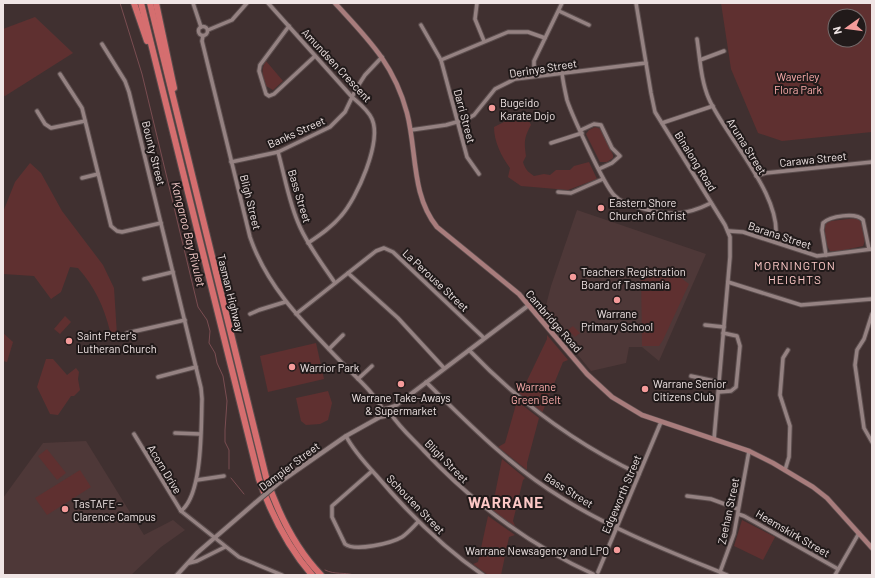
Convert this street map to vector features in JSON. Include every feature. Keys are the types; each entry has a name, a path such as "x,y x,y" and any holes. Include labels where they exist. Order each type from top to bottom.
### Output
{"highway":[{"path":"134,3 163,88"},
{"name":"Tasman Highway","path":"141,3 258,479 268,506 279,529 294,552 312,575"},
{"name":"Tasman Highway","path":"150,3 266,477 279,513 290,532 321,575"},
{"path":"156,3 194,184"}],"main road":[{"name":"Cambridge Road","path":"335,3 372,43 382,57 400,90 411,130 422,200 432,220 442,231 512,288 529,304 596,384 633,411 661,422 749,451 785,470 825,496 842,512 872,548"}],"street":[{"path":"193,3 200,27 199,32 203,36 207,34 208,30 232,20 247,3"},
{"name":"Amundsen Crescent","path":"268,3 352,97 365,108 372,119 375,135 360,186 349,206 333,225 308,243"},
{"path":"478,3 475,19 484,41"},
{"path":"534,76 534,63 562,3"},
{"name":"Binalong Road","path":"636,3 653,104 662,123 728,231 730,243 728,282 714,439"},
{"path":"559,11 589,25"},
{"name":"Darri Street","path":"421,25 441,60 467,157 479,174"},
{"path":"200,27 204,26 208,30"},
{"path":"269,96 263,89 259,67 289,26"},
{"path":"441,60 484,41 512,31 528,32 545,38"},
{"name":"Bligh Street","path":"203,36 202,41 254,248 268,277 285,302 442,470 488,511 534,543 593,574"},
{"name":"Aruma Street","path":"697,39 705,88 713,106 756,176 773,208 776,227 775,242"},
{"name":"Bounty Street","path":"102,44 128,88 185,320 202,399 197,480 186,506 181,512"},
{"path":"700,60 724,51"},
{"path":"269,96 274,94 315,56"},
{"name":"Banks Street","path":"232,162 278,152 333,125 345,112 365,75 382,57"},
{"name":"Derinya Street","path":"411,130 458,122 474,114 492,92 515,79 646,63"},
{"path":"562,73 567,100 610,192 623,202 658,213 670,215 682,213 711,203"},
{"path":"60,74 81,105 109,220 115,229 124,232 161,223"},
{"path":"268,101 269,96"},
{"path":"662,123 713,106"},
{"path":"37,111 44,124 51,128 85,121"},
{"path":"551,143 582,132 594,124 601,125 612,148 620,156 612,163 599,169"},
{"name":"Bass Street","path":"278,152 295,216 308,243 335,282"},
{"name":"Carawa Street","path":"756,176 766,173 872,162"},
{"path":"82,178 98,174"},
{"path":"560,194 571,193 603,179"},
{"name":"Barana Street","path":"728,231 743,232 813,255 826,255 870,249 863,220 860,216 829,219 823,223 822,230 826,255"},
{"name":"La Perouse Street","path":"296,314 335,282 378,250 384,248 391,250 484,338"},
{"path":"144,279 173,272"},
{"path":"348,273 398,318 444,368"},
{"path":"728,282 801,305 872,299"},
{"path":"250,314 285,302"},
{"path":"387,412 529,304"},
{"path":"872,314 864,339 857,350 855,365 864,428 872,442"},
{"path":"127,334 185,320"},
{"path":"705,325 724,327"},
{"path":"719,392 731,391 736,387 740,346 737,336 724,333"},
{"path":"329,349 343,335"},
{"path":"469,350 491,373 540,415 589,448 639,474"},
{"path":"785,470 789,457 790,426 780,396 784,358 788,350"},
{"path":"358,379 372,366"},
{"path":"158,377 196,367"},
{"path":"691,376 719,382"},
{"name":"Bass Street","path":"426,382 497,449 525,472 570,504 617,528 727,575"},
{"name":"Dampier Street","path":"176,575 215,537 280,482 346,436 387,412"},
{"name":"Edgeworth Street","path":"599,573 661,422"},
{"path":"175,433 200,434"},
{"name":"Acorn Drive","path":"134,434 181,512"},
{"name":"Schouten Street","path":"346,436 372,471 418,522 443,544 483,575"},
{"name":"Zeehan Street","path":"720,572 734,534 749,451"},
{"path":"372,471 332,506 332,517 345,544 355,548 392,542 404,535 418,522"},
{"path":"197,480 224,476"},
{"name":"Heemskirk Street","path":"687,496 711,499 738,512 838,569"},
{"path":"181,512 242,559 282,575"},
{"path":"835,575 859,533"},
{"path":"188,563 196,561 225,547"},
{"path":"593,574 599,573"}],"shaded area":[{"name":"Warrane Primary School","path":"577,210 706,254 659,361 642,347 629,347 626,363 591,371 544,313 551,286"},
{"name":"TasTAFE - Clarence Campus","path":"86,441 144,535 173,520 185,530 161,547 131,575 3,575 3,498 43,443"}],"green space":[{"name":"Waverley Flora Park","path":"721,3 872,3 872,132 782,141 758,133 731,69"},
{"path":"35,17 73,53 5,96 3,95 3,29"},
{"path":"266,61 283,81 273,90 266,86 263,77 263,67"},
{"path":"512,113 517,122 529,121 531,125 526,137 526,156 523,162 530,173 534,176 544,174 550,175 556,170 570,170 574,166 589,162 597,179 568,190 521,186 508,177 510,168 495,138 494,127 504,122"},
{"path":"595,127 601,129 613,155 613,158 607,162 600,162 586,134 589,130"},
{"path":"30,163 41,173 62,211 103,265 114,288 117,335 110,331 98,298 89,282 78,268 70,267 61,292 51,299 34,276 3,274 3,212 15,182"},
{"path":"857,218 864,231 865,239 863,246 835,252 830,251 825,237 826,223"},
{"path":"663,269 672,271 689,284 659,346 642,346 641,271"},
{"path":"65,316 71,322 60,334 54,329"},
{"path":"573,326 580,333 575,337 568,330"},
{"path":"3,333 13,342 7,362 3,361"},
{"name":"Warrane Green Belt","path":"547,335 568,360 563,362 542,413 518,393 523,389 547,339"},
{"name":"Warrior Park","path":"316,343 324,379 268,392 260,356"},
{"path":"46,359 53,359 67,375 76,368 79,372 78,379 80,390 74,396 71,396 58,415 50,414 37,387"},
{"path":"328,391 332,403 328,420 320,424 306,425 301,421 296,398"},
{"name":"Warrane Green Belt","path":"517,401 539,418 527,463 527,470 498,447 505,443"},
{"path":"47,449 66,473 57,480 38,456"},
{"path":"502,459 525,478 523,480 513,521 516,528 486,506 495,494"},
{"path":"80,470 91,487 47,515 35,498"},
{"path":"488,516 515,535 509,537 501,575 488,575 473,564 478,562"},
{"path":"742,520 775,537 763,560 734,546"}],"waterway":[{"name":"Kangaroo Bay Rivulet","path":"120,3 142,74 198,307 207,320 210,331 209,343 215,353 217,363 223,376 227,401 225,442 229,450 229,469"},
{"name":"Kangaroo Bay Rivulet","path":"231,478 244,494"},
{"name":"Kangaroo Bay Rivulet","path":"325,570 354,575"}],"place":[{"name":"Bugeido Karate Dojo","path":"492,108"},
{"name":"Eastern Shore Church of Christ","path":"601,208"},
{"name":"Teachers Registration Board of Tasmania","path":"573,277"},
{"name":"Warrane Primary School","path":"617,300"},
{"name":"Saint Peter's Lutheran Church","path":"69,341"},
{"name":"Warrior Park","path":"292,367"},
{"name":"Warrane Take-Aways & Supermarket","path":"401,384"},
{"name":"Warrane Senior Citizens Club","path":"645,389"},
{"name":"TasTAFE - Clarence Campus","path":"65,509"},
{"name":"Warrane Newsagency and LPO","path":"617,550"}],"district":[{"name":"MORNINGTON HEIGHTS","path":"795,272"},
{"name":"WARRANE","path":"506,502"}]}
